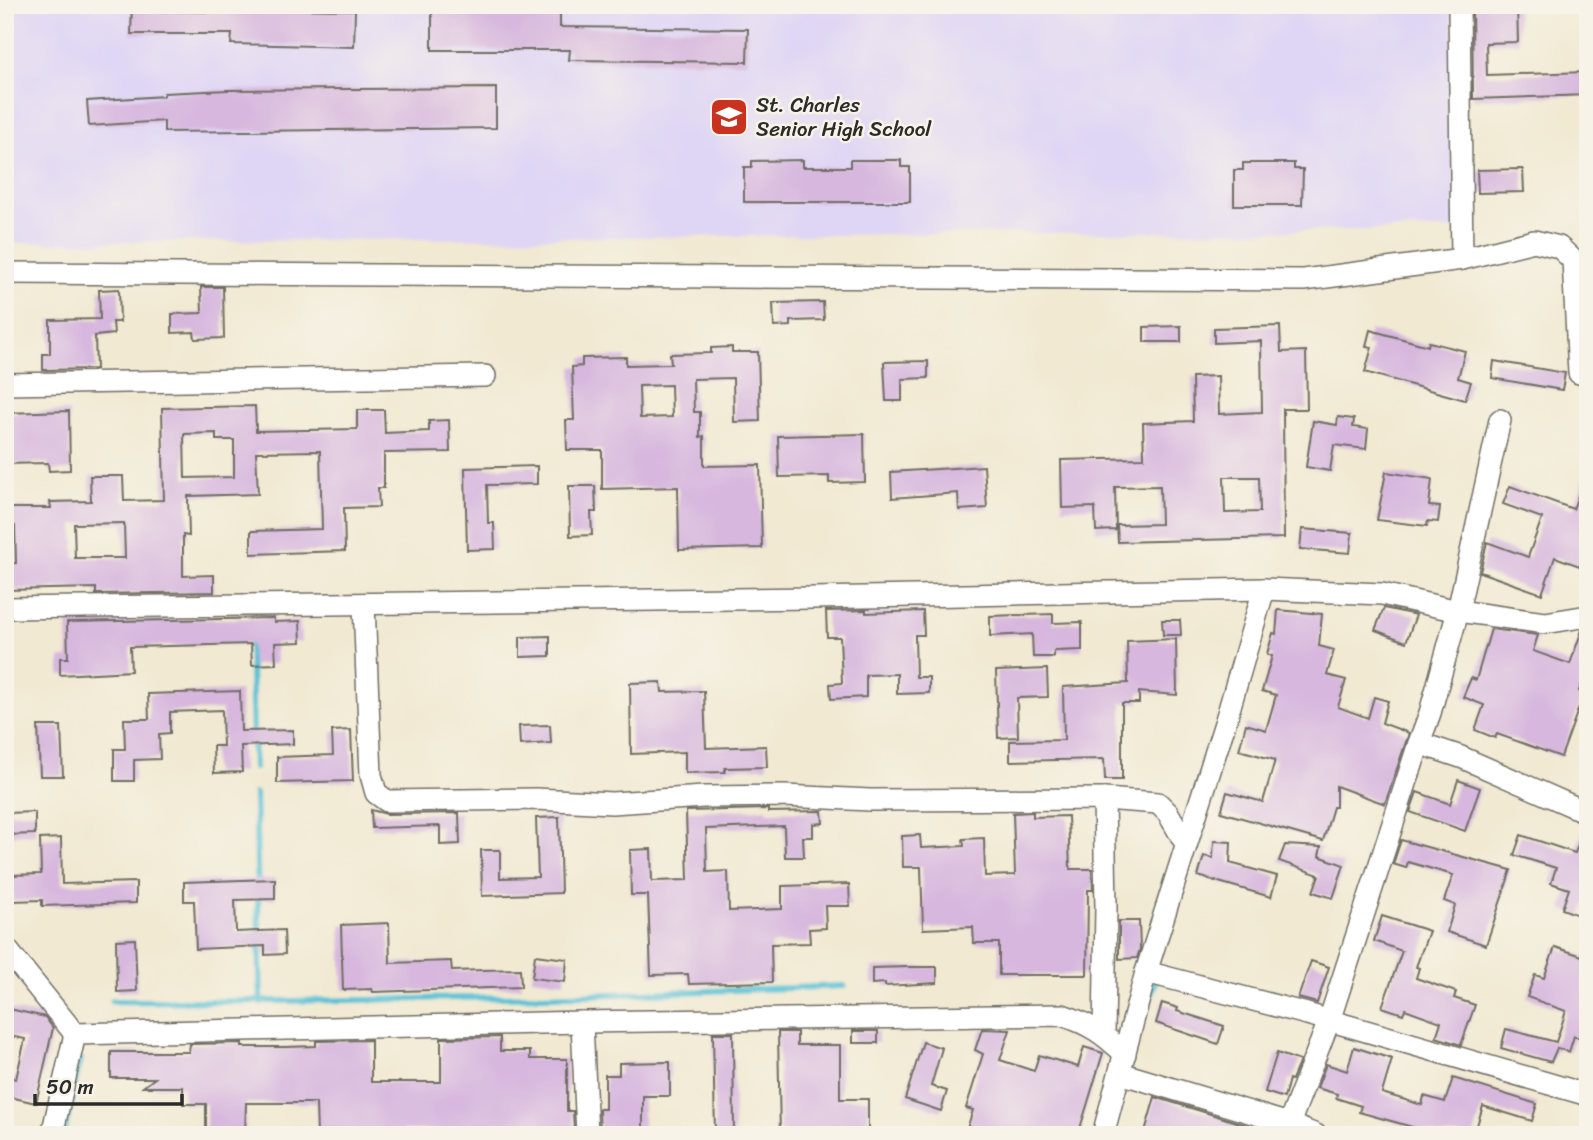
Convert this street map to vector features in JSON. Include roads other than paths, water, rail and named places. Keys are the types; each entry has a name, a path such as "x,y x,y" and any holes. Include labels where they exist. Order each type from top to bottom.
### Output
{"street":[{"path":"1459,5 1462,259"},
{"path":"5,273 1304,280 1462,259 1535,241 1559,247 1573,260 1579,373 1588,374"},
{"path":"5,384 485,376"},
{"path":"1289,1124 1329,1021 1430,713 1458,611 1500,421"},
{"path":"1103,1135 1146,972 1226,720 1264,589"},
{"path":"5,608 827,598 1264,589 1382,594 1458,611 1545,623 1588,616"},
{"path":"364,604 371,775 376,793 387,801 536,799 612,803 704,797 784,796 870,800 1138,800 1157,803 1168,813 1186,844"},
{"path":"1419,743 1461,757 1588,813"},
{"path":"1104,799 1104,1035"},
{"path":"5,947 75,1034"},
{"path":"1146,972 1588,1095"},
{"path":"75,1034 582,1022 1062,1015 1086,1023 1104,1035 1122,1064 1316,1135"},
{"path":"582,1022 587,1135"},
{"path":"52,1135 75,1034"}],"waterway":[{"path":"250,636 254,767"},
{"path":"255,794 261,1002"},
{"path":"1148,1003 1156,980"},
{"path":"112,1001 386,1000 844,986"},
{"path":"64,1135 80,1060"}],"place":[{"name":"St. Charles Senior High School","path":"729,117"}]}
